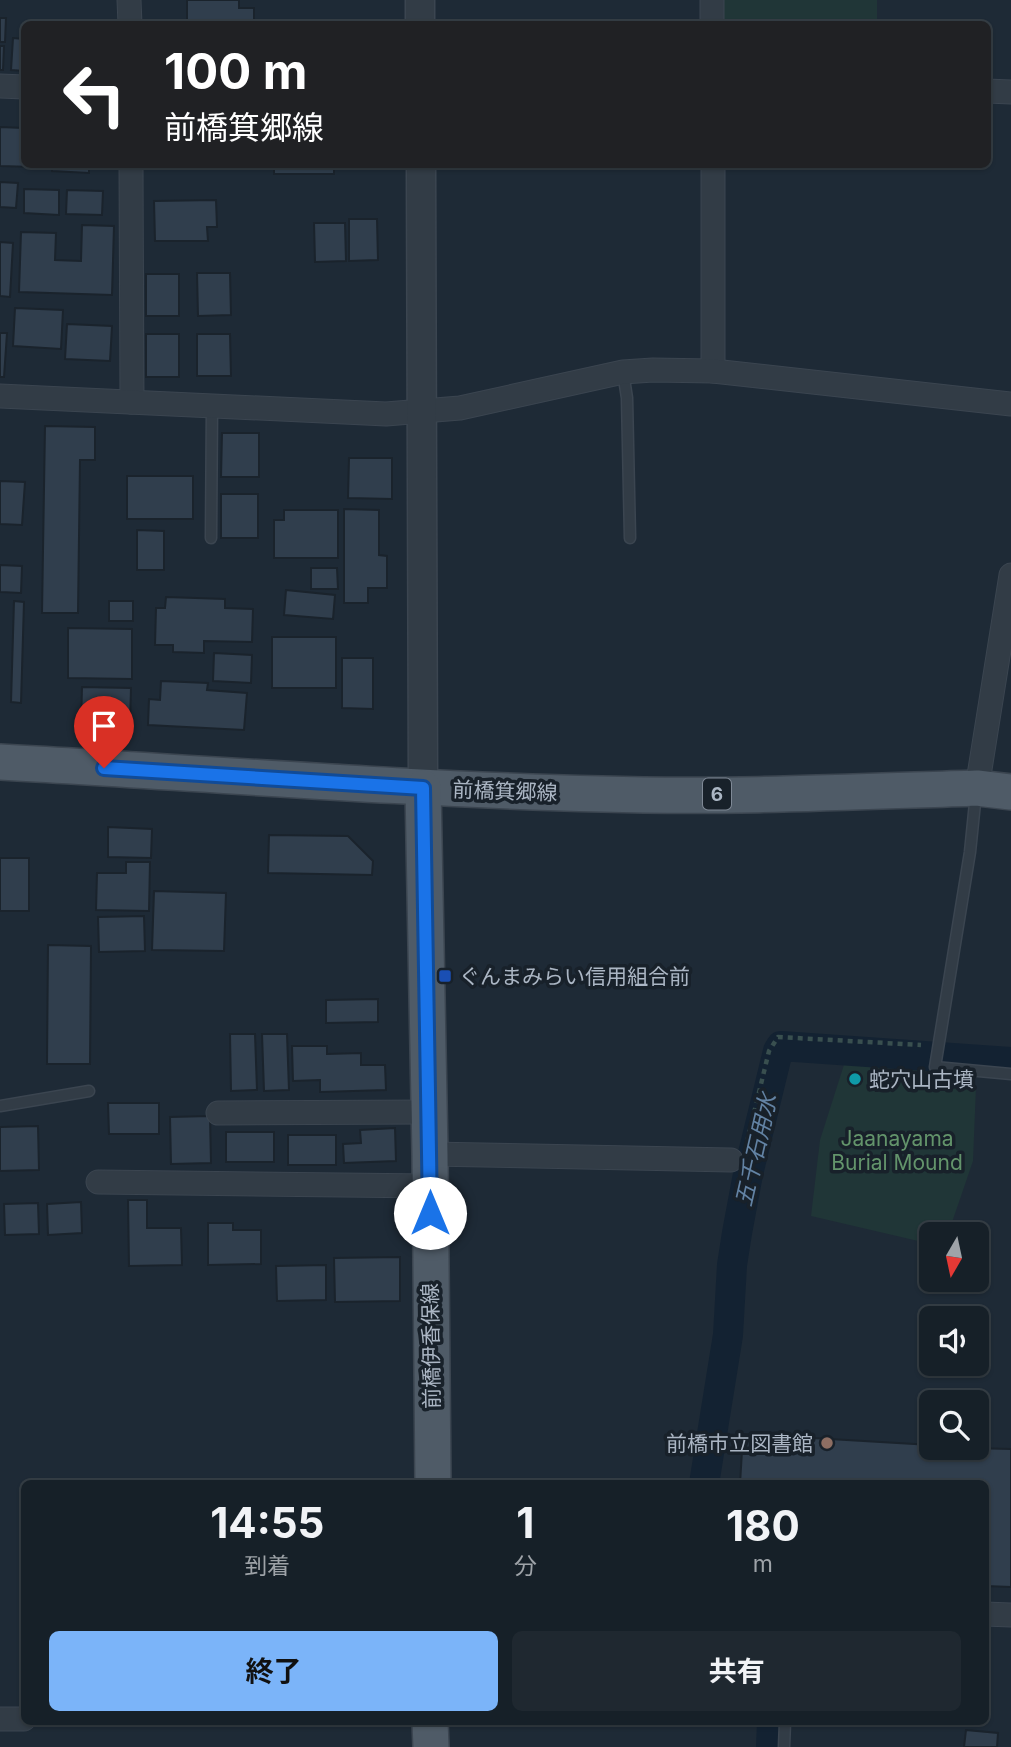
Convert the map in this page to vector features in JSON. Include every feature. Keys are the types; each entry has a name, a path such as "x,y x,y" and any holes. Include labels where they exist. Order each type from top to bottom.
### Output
{"main road":[{"name":"前橋箕郷線","path":"0,762 423,788 694,795 977,788 1011,792"},
{"name":"前橋伊香保線","path":"423,788 433,1480"},
{"path":"430,1725 431,1747"}],"street":[{"path":"129,0 130,21"},
{"path":"420,0 420,21"},
{"path":"712,0 712,21"},
{"path":"0,86 21,87"},
{"path":"991,91 1011,92"},
{"path":"131,168 132,402"},
{"path":"421,168 423,788"},
{"path":"713,168 713,371"},
{"path":"0,396 386,414 460,408 623,372 713,371 1011,404"},
{"path":"977,788 1011,575"},
{"path":"218,1113 429,1112"},
{"path":"98,1182 731,1160"},
{"path":"989,1614 1011,1615"},
{"path":"0,1719 21,1719"}],"lane":[{"path":"623,372 630,538"},
{"path":"211,538 212,407"},
{"path":"977,788 970,852 935,1067 1011,1074"},
{"path":"0,1106 89,1091"},
{"path":"784,1747 785,1725"}],"path":[{"path":"731,1160 743,1158 769,1051 778,1037 939,1047"}],"green space":[{"path":"724,0 877,0 877,21 724,21"},
{"name":"Jaanayama Burial Mound","path":"849,1049 926,1063 976,1087 973,1161 952,1222 919,1222 919,1241 811,1216 820,1140"}],"building":[{"path":"187,0 239,0 239,8 254,8 254,21 187,21"},
{"path":"0,18 6,18 5,42 0,42"},
{"path":"13,38 21,39 21,71 11,70"},
{"path":"0,46 4,46 3,70 0,70"},
{"path":"0,127 21,128 21,167 0,166"},
{"path":"52,168 89,168 89,173 52,171"},
{"path":"274,168 334,168 334,174 274,174"},
{"path":"0,182 18,183 16,208 0,207"},
{"path":"24,189 59,190 59,215 24,213"},
{"path":"67,190 103,191 102,215 66,214"},
{"path":"216,200 217,227 207,227 208,241 155,241 154,201"},
{"path":"349,219 377,219 378,260 349,261"},
{"path":"314,223 345,223 346,261 315,262"},
{"path":"82,225 114,226 112,295 19,292 21,232 56,233 55,260 81,261"},
{"path":"0,242 13,243 10,297 0,296"},
{"path":"197,273 230,273 231,315 198,316"},
{"path":"146,274 179,274 179,316 146,316"},
{"path":"15,308 63,310 61,349 13,346"},
{"path":"67,324 112,326 110,361 65,359"},
{"path":"0,333 7,333 4,377 0,377"},
{"path":"146,334 179,334 179,377 146,377"},
{"path":"197,334 230,334 231,376 197,376"},
{"path":"45,426 95,427 95,460 80,460 78,613 42,613"},
{"path":"222,433 259,433 259,477 221,477"},
{"path":"349,458 392,458 392,499 348,498"},
{"path":"127,476 193,476 193,519 127,519"},
{"path":"0,481 25,482 22,525 0,524"},
{"path":"221,494 258,494 258,538 221,538"},
{"path":"344,509 379,510 379,555 387,556 387,588 368,588 368,603 344,603"},
{"path":"284,510 338,510 338,558 274,558 274,520 284,520"},
{"path":"137,530 164,531 164,570 137,570"},
{"path":"0,565 22,566 21,593 0,592"},
{"path":"311,568 337,568 338,589 311,589"},
{"path":"286,590 335,595 333,619 284,615"},
{"path":"166,597 225,599 225,608 253,609 252,642 204,641 204,653 173,652 173,645 155,645 156,608 165,608"},
{"path":"14,601 24,602 21,703 11,702"},
{"path":"109,601 133,601 133,621 109,621"},
{"path":"68,628 132,629 132,679 68,678"},
{"path":"272,637 336,637 336,688 272,688"},
{"path":"214,653 252,655 251,683 213,681"},
{"path":"342,658 373,658 373,709 342,708"},
{"path":"161,681 208,683 207,690 247,693 244,730 148,725 149,699 160,700"},
{"path":"82,687 131,688 130,725 81,724"},
{"path":"108,827 152,829 151,858 108,857"},
{"path":"269,835 348,836 373,861 372,875 268,873"},
{"path":"0,858 29,858 29,911 0,911"},
{"path":"126,862 150,862 149,911 96,910 97,873 126,873"},
{"path":"154,891 226,893 224,951 152,950"},
{"path":"144,916 145,951 99,952 98,917"},
{"path":"48,945 91,946 90,1064 47,1064"},
{"path":"378,999 378,1022 326,1023 326,1000"},
{"path":"230,1034 255,1034 257,1090 231,1091"},
{"path":"262,1034 287,1034 289,1090 264,1091"},
{"path":"292,1046 327,1046 327,1054 361,1053 361,1065 385,1065 386,1090 320,1092 320,1080 293,1081"},
{"path":"108,1103 159,1103 159,1134 109,1134"},
{"path":"210,1116 211,1163 171,1164 170,1117"},
{"path":"38,1126 39,1170 0,1171 0,1127"},
{"path":"395,1128 396,1161 344,1163 343,1144 361,1143 360,1130"},
{"path":"226,1132 274,1132 274,1162 226,1162"},
{"path":"288,1135 336,1135 336,1165 288,1165"},
{"path":"128,1200 147,1200 147,1228 181,1228 182,1265 129,1266"},
{"path":"81,1202 82,1233 48,1235 47,1204"},
{"path":"38,1203 39,1234 5,1235 4,1204"},
{"path":"208,1223 233,1223 233,1230 261,1230 261,1264 208,1265"},
{"path":"400,1257 400,1301 335,1302 334,1258"},
{"path":"326,1265 326,1300 277,1301 276,1266"},
{"path":"743,1434 919,1444 919,1460 989,1460 989,1448 1011,1449 1011,1587 989,1586 989,1480 740,1480"},
{"path":"966,1730 998,1733 997,1747 964,1747"}],"waterway":[{"name":"五千石用水","path":"705,1480 728,1335 732,1265 737,1233 748,1174 781,1046 1011,1062"},
{"name":"五千石用水","path":"771,1747 772,1725"}],"place":[{"name":"ぐんまみらい信用組合前","path":"445,976"},
{"name":"蛇穴山古墳","path":"855,1079"},
{"name":"前橋市立図書館","path":"827,1443"}],"route":[{"path":"104,768 423,788 430,1213"}]}
